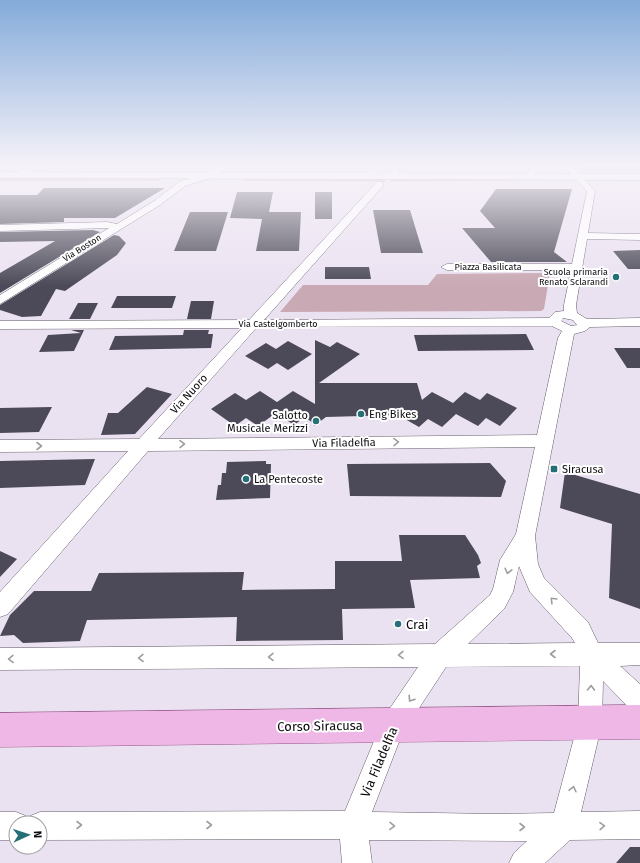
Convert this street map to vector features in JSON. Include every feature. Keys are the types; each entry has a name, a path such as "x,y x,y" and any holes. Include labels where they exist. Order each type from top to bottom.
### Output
{"main road":[{"name":"Corso Siracusa","path":"0,730 640,722"}],"street":[{"name":"Via Boston","path":"0,300 153,205"},
{"name":"Via Nuoro","path":"0,607 143,445 361,205"},
{"name":"Via Filadelfia","path":"564,827 590,723 592,654 580,630 537,585 528,564 525,536 565,338 565,323 570,305 588,205"},
{"path":"0,228 118,227"},
{"path":"582,236 640,236"},
{"name":"Piazza Basilicata","path":"447,267 577,267"},
{"path":"565,323 582,329 584,323 640,322"},
{"name":"Via Castelgomberto","path":"0,325 565,323"},
{"name":"Via Filadelfia","path":"143,445 544,441"},
{"path":"0,446 143,445"},
{"name":"Via Filadelfia","path":"357,863 353,825 393,726 440,655 497,602 502,592 510,560 525,536"},
{"path":"592,654 640,701"},
{"path":"0,659 640,654"},
{"path":"48,826 353,825 564,827 640,825"},
{"path":"524,863 564,827"}],"shaded area":[{"path":"550,273 544,309 541,311 280,312 303,285 428,285 437,274"}],"building":[{"path":"0,205 136,205 115,218 64,218 64,222 0,224"},
{"path":"233,205 270,205 269,212 301,212 299,251 256,251 262,219 230,218"},
{"path":"315,205 332,205 332,219 315,219"},
{"path":"484,205 567,205 554,252 567,262 491,262 462,228 495,228 480,211"},
{"path":"373,210 410,210 423,253 381,253"},
{"path":"190,212 228,212 216,251 174,251"},
{"path":"93,230 100,232 0,293 0,273 55,241 0,242 0,232"},
{"path":"114,235 119,236 126,243 117,255 65,291 56,289 41,316 22,317 0,310 0,305"},
{"path":"640,250 640,269 628,269 613,251"},
{"path":"325,267 369,267 371,279 325,279"},
{"path":"117,296 176,296 172,308 111,308"},
{"path":"191,301 214,301 211,319 187,319"},
{"path":"78,303 98,303 90,319 69,319"},
{"path":"71,330 84,330 74,351 39,352 48,335 81,333"},
{"path":"184,330 209,330 208,334 213,334 211,348 109,350 115,336 183,335"},
{"path":"526,334 534,350 418,351 414,335"},
{"path":"315,340 330,347 337,342 360,354 319,383 417,383 422,400 432,392 453,403 465,392 480,400 487,393 517,408 500,426 486,418 478,426 456,414 442,427 428,419 419,427 398,415 326,417 314,426 314,424 305,417 294,425 276,413 258,426 246,418 235,426 211,409 235,393 246,400 260,391 277,402 293,391 315,404"},
{"path":"288,341 312,354 288,370 277,363 268,369 245,356 266,343 276,349"},
{"path":"614,348 640,348 640,368 627,368"},
{"path":"147,387 172,394 135,434 101,435 108,413 118,413"},
{"path":"52,407 39,432 0,433 0,408"},
{"path":"95,459 85,485 0,488 0,461"},
{"name":"La Pentecoste","path":"266,461 266,464 271,464 270,498 216,500 218,485 221,485 222,473 226,473 227,462"},
{"path":"490,463 506,481 501,497 350,496 347,464"},
{"path":"565,472 640,494 640,609 609,598 612,524 560,508"},
{"path":"399,535 465,535 478,555 481,563 477,566 480,578 410,580 415,608 342,609 343,640 236,641 237,617 87,620 80,641 23,643 14,635 0,636 10,615 34,591 91,591 99,573 244,572 242,590 335,589 335,561 402,561"},
{"path":"0,551 17,559 0,577"},
{"path":"630,847 640,847 640,863 616,863"}],"place":[{"name":"Scuola primaria Renato Sclarandi","path":"616,277"},
{"name":"Eng Bikes","path":"361,414"},
{"name":"Salotto Musicale Merizzi","path":"316,421"},
{"name":"Siracusa","path":"554,469"},
{"name":"La Pentecoste","path":"246,479"},
{"name":"Crai","path":"398,624"}]}
